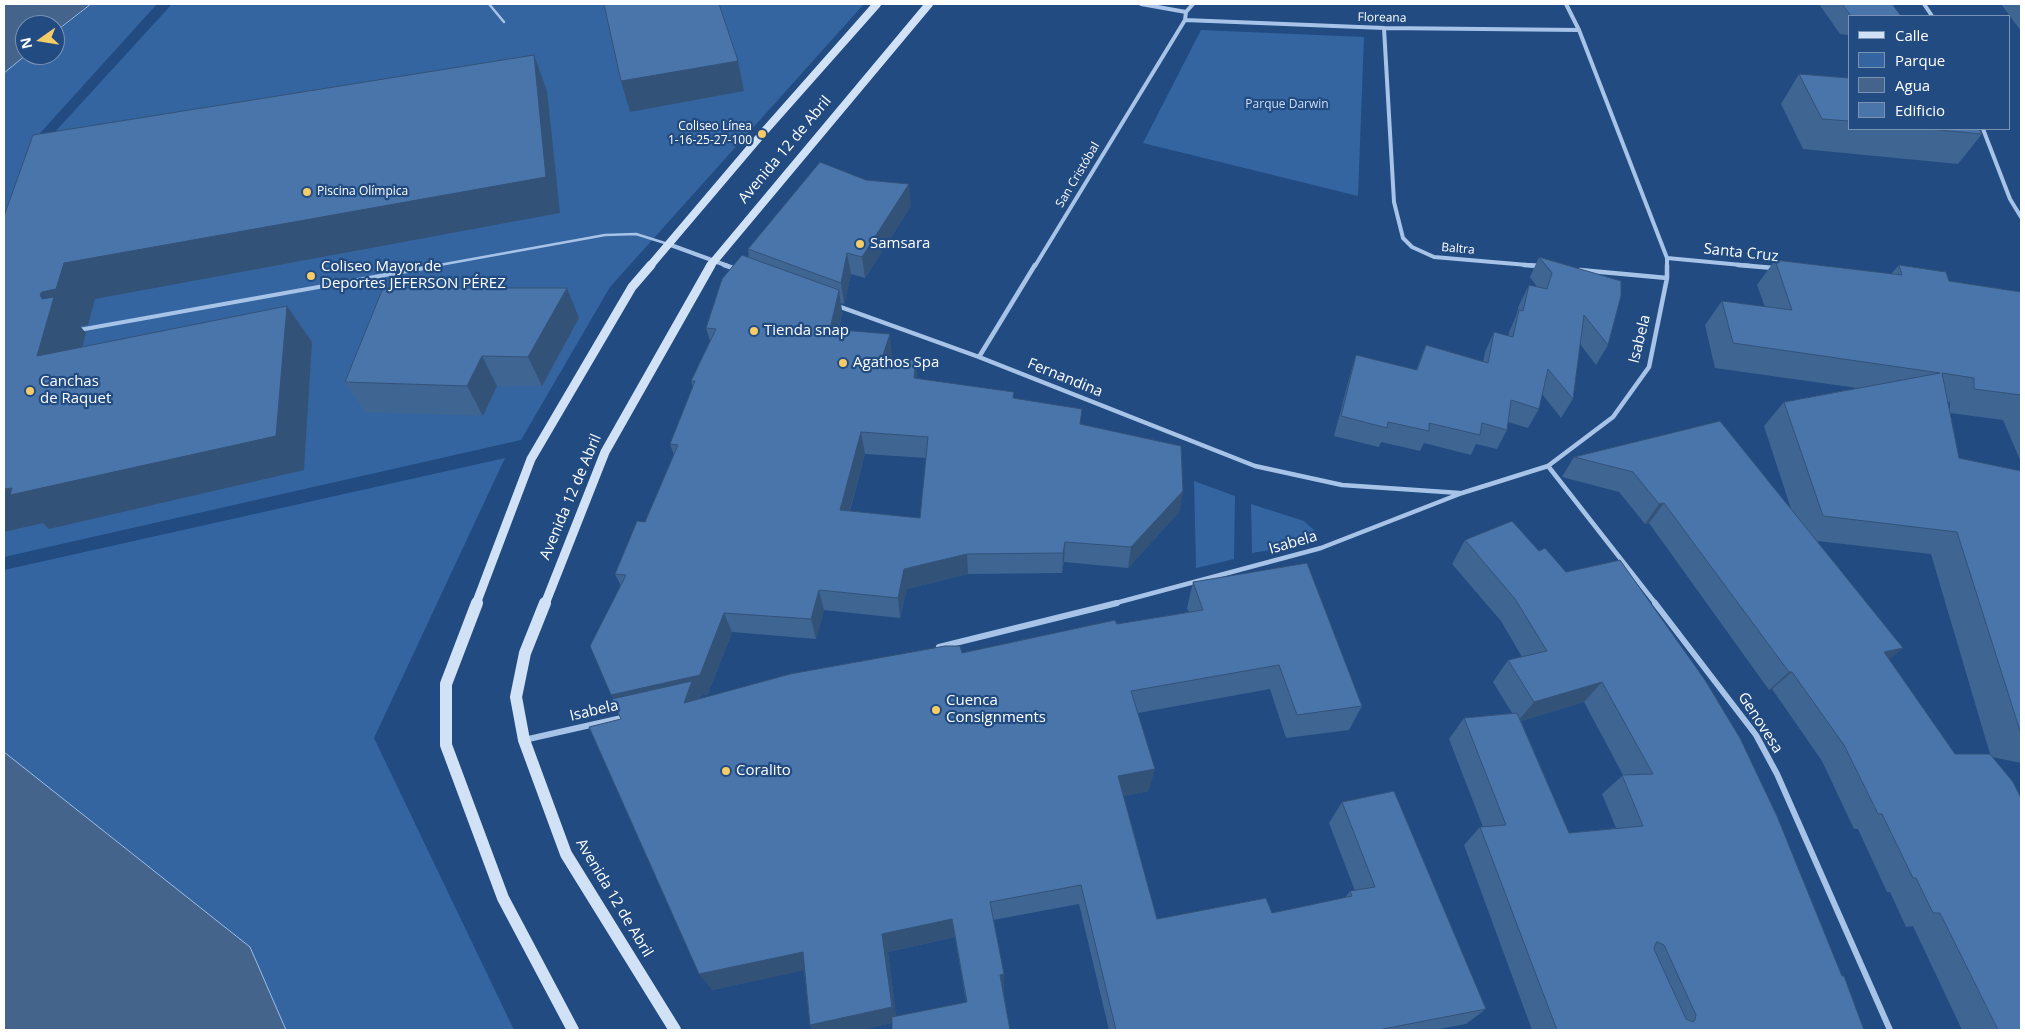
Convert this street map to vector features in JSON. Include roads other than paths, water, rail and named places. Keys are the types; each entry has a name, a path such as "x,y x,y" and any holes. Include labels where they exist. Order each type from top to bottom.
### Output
{"main road":[{"name":"Avenida 12 de Abril","path":"573,1030 503,898 446,745 446,684 531,459 632,287 762,134 877,4"},
{"name":"Avenida 12 de Abril","path":"675,1030 566,854 524,740 516,697 525,653 605,452 713,261 930,4"}],"street":[{"path":"1141,4 1186,12 1193,4"},
{"name":"Isabela","path":"933,649 1136,598 1321,548 1462,493 1548,466 1613,416 1649,367 1667,278 1667,258 1579,30 1566,4"},
{"path":"1924,4 1931,15"},
{"name":"San Cristóbal","path":"978,357 1185,20 1186,12"},
{"name":"Floreana","path":"1185,20 1384,28 1579,30"},
{"name":"Baltra","path":"1384,28 1394,202 1403,238 1412,248 1434,257 1550,267"},
{"path":"1983,130 2010,199 2021,217"},
{"path":"668,244 739,270"},
{"name":"Santa Cruz","path":"1667,258 1778,268"},
{"path":"1570,269 1667,278"},
{"name":"Fernandina","path":"830,303 978,357 1256,466 1342,486 1462,493"},
{"name":"Genovesa","path":"1548,466 1729,698 1756,736 1777,774 1890,1030"},
{"name":"Isabela","path":"524,740 631,716"}],"lane":[{"path":"489,4 504,22"},
{"path":"76,330 605,235 636,234 668,244"}],"water":[{"path":"4,4 91,4 65,24 65,15 15,15 15,64 4,73"},
{"path":"4,752 250,947 286,1030 4,1030"}],"place":[{"name":"Coliseo Línea 1-16-25-27-100","path":"762,134"},
{"name":"Piscina Olímpica","path":"307,192"},
{"name":"Samsara","path":"860,244"},
{"name":"Coliseo Mayor de Deportes JEFERSON PÉREZ","path":"311,276"},
{"name":"Tienda snap","path":"754,331"},
{"name":"Agathos Spa","path":"843,363"},
{"name":"Canchas de Raquet","path":"30,391"},
{"name":"Cuenca Consignments","path":"936,710"},
{"name":"Coralito","path":"726,771"}],"park label":[{"name":"Parque Darwin","path":"1287,105"}]}
